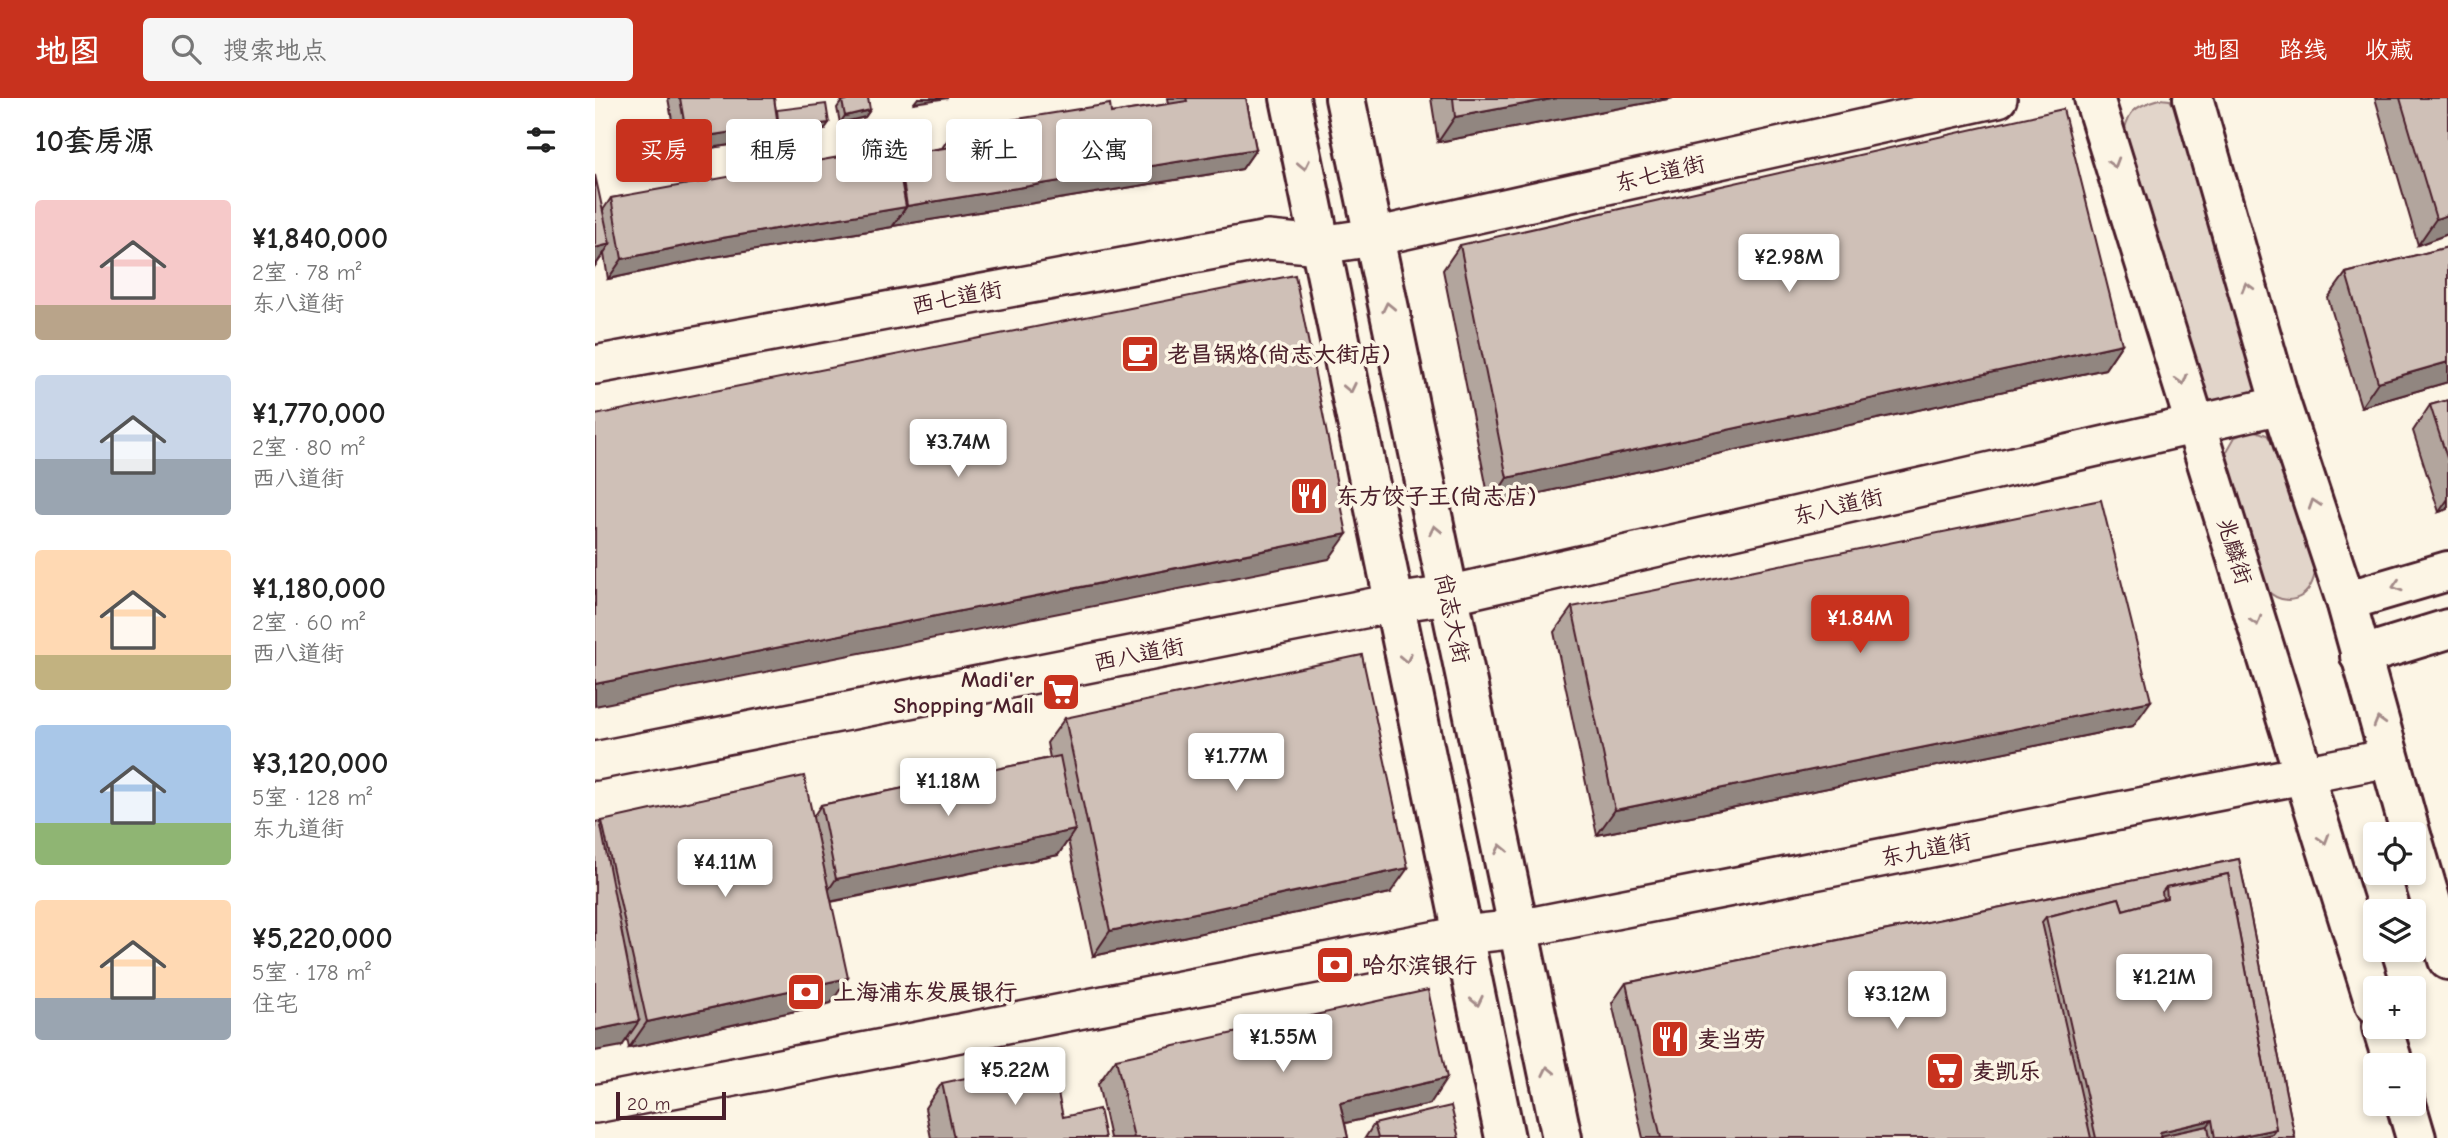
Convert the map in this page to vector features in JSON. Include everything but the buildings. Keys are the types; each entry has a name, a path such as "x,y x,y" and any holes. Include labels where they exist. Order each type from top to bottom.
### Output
{"main road":[{"path":"1290,98 1505,1138"},
{"name":"尚志大街","path":"1345,98 1562,1138"},
{"name":"兆麟街","path":"2094,98 2366,976"},
{"path":"2193,98 2281,405 2346,601 2407,822"},
{"path":"2346,601 2448,571"},
{"path":"2360,656 2448,629"},
{"path":"2426,885 2448,960"},
{"path":"2410,1116 2416,1138"}],"street":[{"name":"东七道街","path":"1320,244 1374,237 1998,98"},
{"name":"西七道街","path":"595,365 1268,240 1320,244"},
{"name":"东八道街","path":"1394,603 1448,595 2281,405"},
{"name":"西八道街","path":"595,761 1394,603"},
{"name":"东九道街","path":"595,1104 1463,934 1518,929 2389,758"}],"shaded area":[{"path":"2160,99 2170,100 2183,121 2256,388 2251,396 2215,403 2205,396 2122,141 2132,112"},
{"path":"2253,430 2267,435 2274,445 2315,573 2307,590 2295,599 2280,598 2264,588 2223,458 2235,437"}],"place":[{"name":"老昌锅烙(尚志大街店)","path":"1140,354"},
{"name":"东方饺子王(尚志店)","path":"1309,496"},
{"name":"Madi'er Shopping Mall","path":"1061,692"},
{"name":"哈尔滨银行","path":"1335,965"},
{"name":"上海浦东发展银行","path":"806,992"},
{"name":"麦当劳","path":"1670,1039"},
{"name":"麦凯乐","path":"1945,1071"}]}
